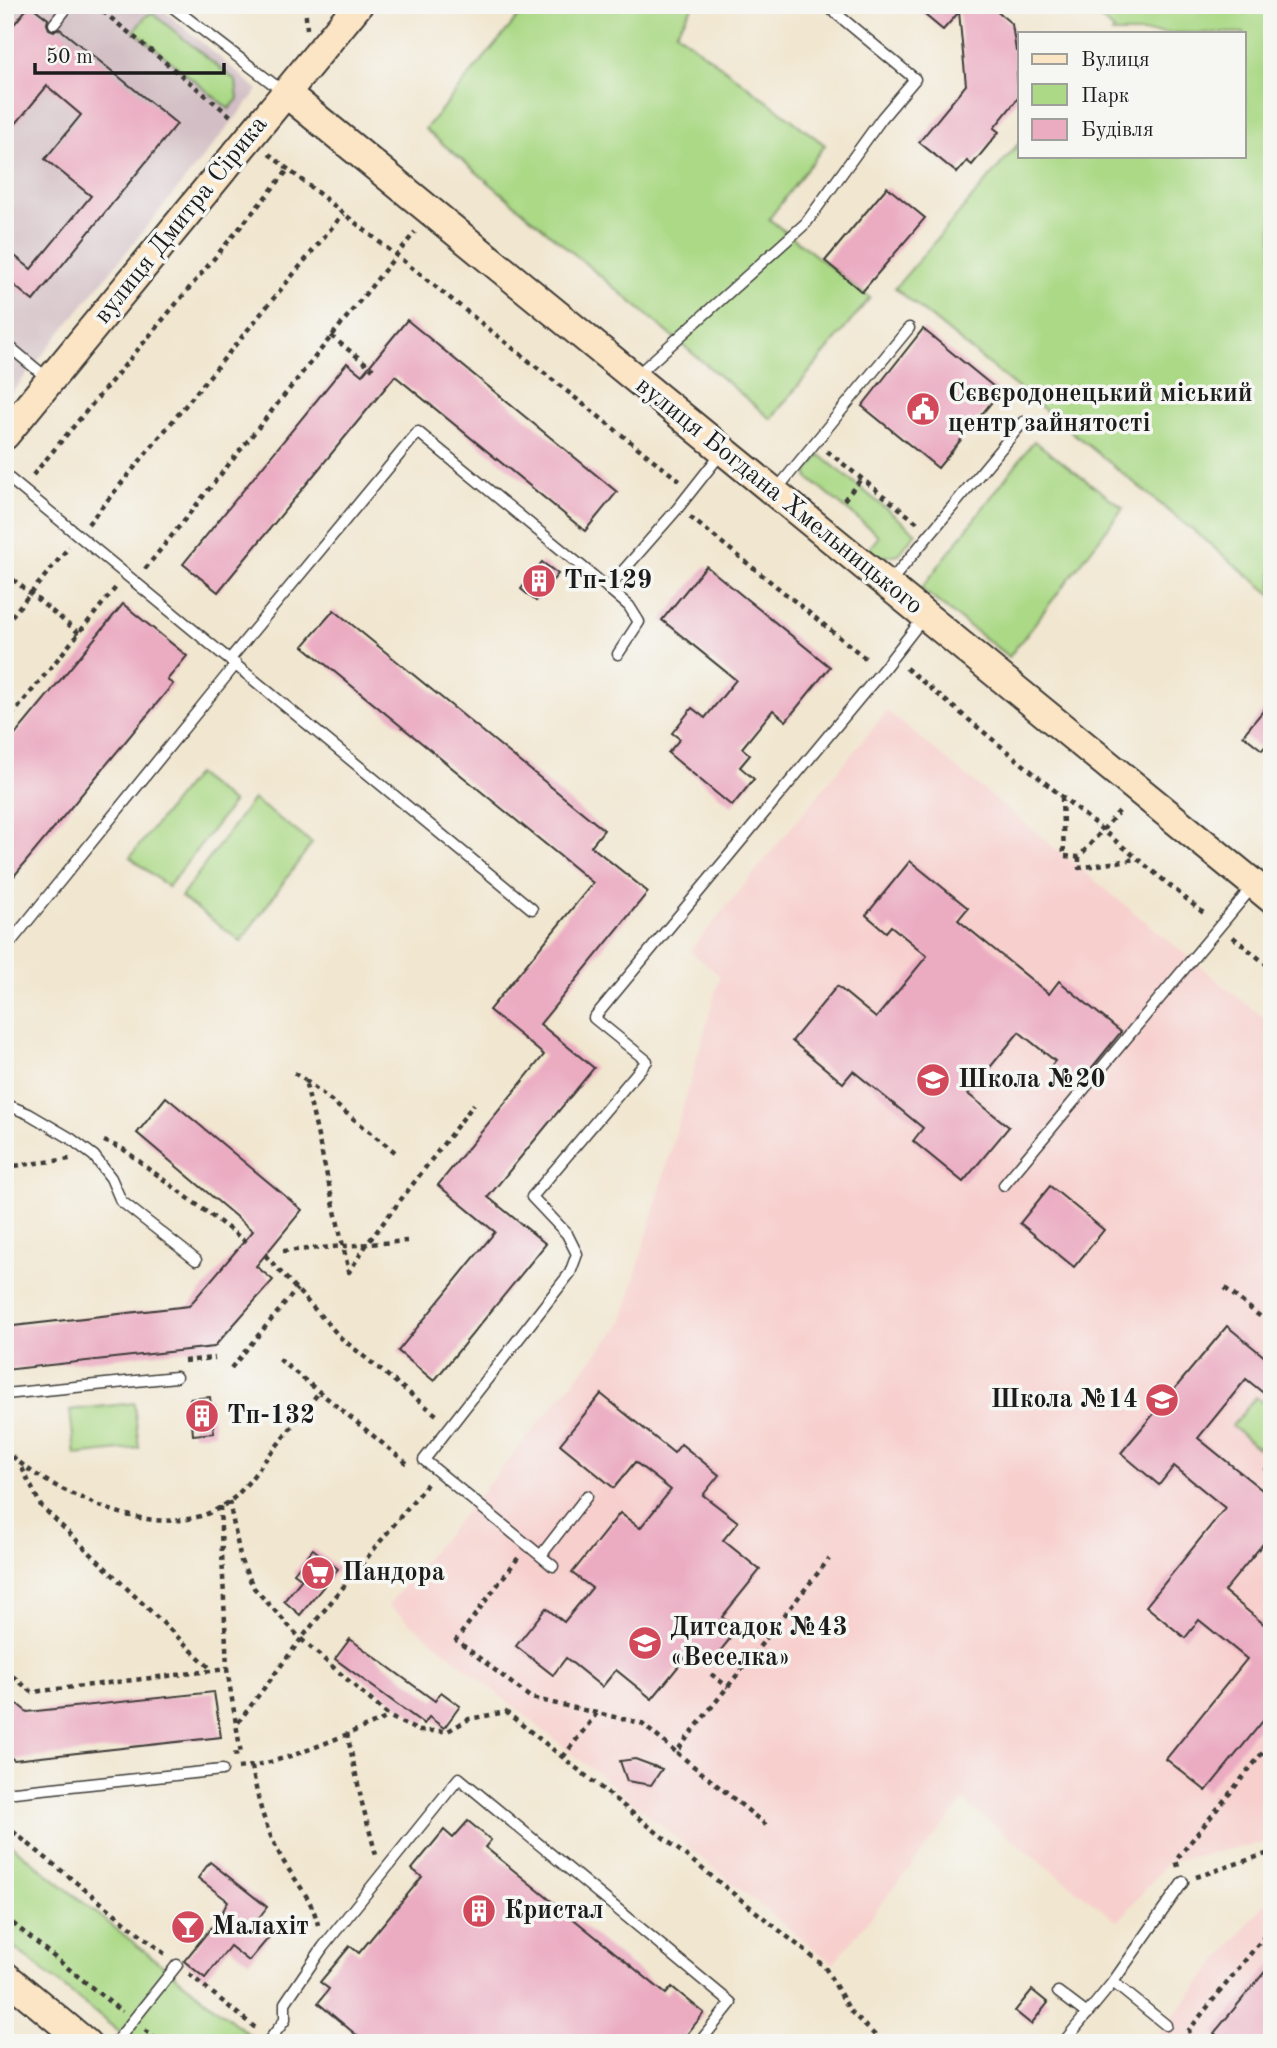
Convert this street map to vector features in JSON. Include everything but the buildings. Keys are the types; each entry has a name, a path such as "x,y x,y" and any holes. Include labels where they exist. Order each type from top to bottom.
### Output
{"street":[{"name":"вулиця Дмитра Сірика","path":"5,435 358,5"},
{"name":"вулиця Богдана Хмельницького","path":"286,93 1263,892"},
{"path":"5,1976 86,2043"}],"lane":[{"path":"5,14 12,5"},
{"path":"54,24 69,5"},
{"path":"170,5 286,93"},
{"path":"634,378 806,223 882,118 915,79 826,5"},
{"path":"774,493 909,328"},
{"path":"5,343 50,381"},
{"path":"887,585 1023,422"},
{"path":"5,949 418,432 629,606 639,622 618,654"},
{"path":"608,588 678,508 723,451"},
{"path":"5,475 532,909"},
{"path":"553,1566 424,1460 570,1273 577,1254 567,1234 532,1197 647,1061 594,1018 925,616"},
{"path":"1004,1185 1221,927 1263,892"},
{"path":"5,1104 39,1120 94,1156 111,1178 121,1201 196,1260"},
{"path":"5,1394 176,1377"},
{"path":"542,1555 587,1496"},
{"path":"5,1793 222,1770"},
{"path":"268,2041 285,2020 285,2003 323,1947 459,1778 731,2003 699,2043"},
{"path":"1063,2043 1113,1982 1183,1882"},
{"path":"115,2043 177,1965"},
{"path":"1113,1982 1166,2025"},
{"path":"1058,1992 1087,2014"}],"path":[{"path":"94,5 288,170 692,490"},
{"path":"22,489 288,170"},
{"path":"5,724 79,633 131,578 431,212"},
{"path":"5,624 343,214"},
{"path":"331,336 373,369"},
{"path":"816,441 930,534"},
{"path":"844,500 862,478"},
{"path":"678,508 882,671"},
{"path":"5,573 79,633"},
{"path":"5,609 13,615"},
{"path":"892,656 1272,969"},
{"path":"1062,797 1064,856 1079,857"},
{"path":"1122,808 1079,857 1079,868 1138,859"},
{"path":"293,1073 395,1152"},
{"path":"304,1080 349,1272 367,1244 474,1104"},
{"path":"100,1140 123,1149 249,1244"},
{"path":"5,1167 94,1156"},
{"path":"283,1251 407,1241"},
{"path":"265,1255 341,1338 451,1426"},
{"path":"1225,1288 1272,1326"},
{"path":"231,1368 297,1289"},
{"path":"236,1724 429,1482 279,1359"},
{"path":"22,1467 76,1495 135,1518 164,1521 186,1519 206,1513 236,1496 319,1392"},
{"path":"5,1449 22,1467 41,1506 212,1670"},
{"path":"1265,1471 1272,1462"},
{"path":"229,1501 241,1561 254,1588 302,1639 390,1717 419,1731 448,1731 469,1719 506,1712 824,1966 851,2012 883,2043"},
{"path":"220,1506 227,1669 241,1754 228,1755"},
{"path":"528,1544 456,1640 531,1698 641,1723 766,1825"},
{"path":"676,1752 830,1559"},
{"path":"5,1670 32,1692 227,1669"},
{"path":"711,1674 728,1687"},
{"path":"563,1757 597,1713"},
{"path":"222,1770 252,1766 311,1748 390,1717"},
{"path":"347,1733 381,1874"},
{"path":"1272,1741 1175,1860 1183,1882 1272,1852"},
{"path":"252,1766 262,1815 284,1862 305,1890 316,1916 323,1947"},
{"path":"5,1825 268,2041"},
{"path":"5,1917 160,2043"},
{"path":"1192,2043 1189,2030 1272,1927"}],"shaded area":[{"path":"5,5 157,5 258,90 5,401"},
{"path":"887,711 1272,1025 1272,1841 1168,1862 1118,1922 963,1801 833,1964 388,1605 622,1323 720,976 690,951"},
{"path":"1272,1895 1272,2043 1151,2043 1166,2025"}],"green space":[{"path":"528,5 694,5 676,32 825,145 769,219 870,298 771,419 425,129"},
{"path":"1083,5 1272,5 1272,595 895,288 1018,144 1018,158 1246,158 1246,32 1113,32 1114,30"},
{"path":"152,13 236,81 238,99 229,109 134,31 146,16"},
{"path":"1034,441 1123,508 1009,657 921,589"},
{"path":"820,455 916,533 899,554 883,557 868,550 879,536 807,477 808,471"},
{"path":"196,774 233,803 168,887 130,857"},
{"path":"253,799 312,843 241,941 181,897"},
{"path":"1256,1397 1272,1410 1272,1432 1258,1448 1232,1426"},
{"path":"134,1403 139,1448 75,1455 70,1410"},
{"path":"5,1840 252,2037 248,2043 133,2043 5,1940"}],"place":[{"name":"Сєвєродонецький міський центр зайнятості","path":"923,409"},
{"name":"Тп-129","path":"539,581"},
{"name":"Школа №20","path":"933,1080"},
{"name":"Школа №14","path":"1162,1400"},
{"name":"Тп-132","path":"202,1416"},
{"name":"Пандора","path":"318,1573"},
{"name":"Дитсадок №43 «Веселка»","path":"645,1643"},
{"name":"Кристал","path":"479,1911"},
{"name":"Малахіт","path":"188,1927"}]}
